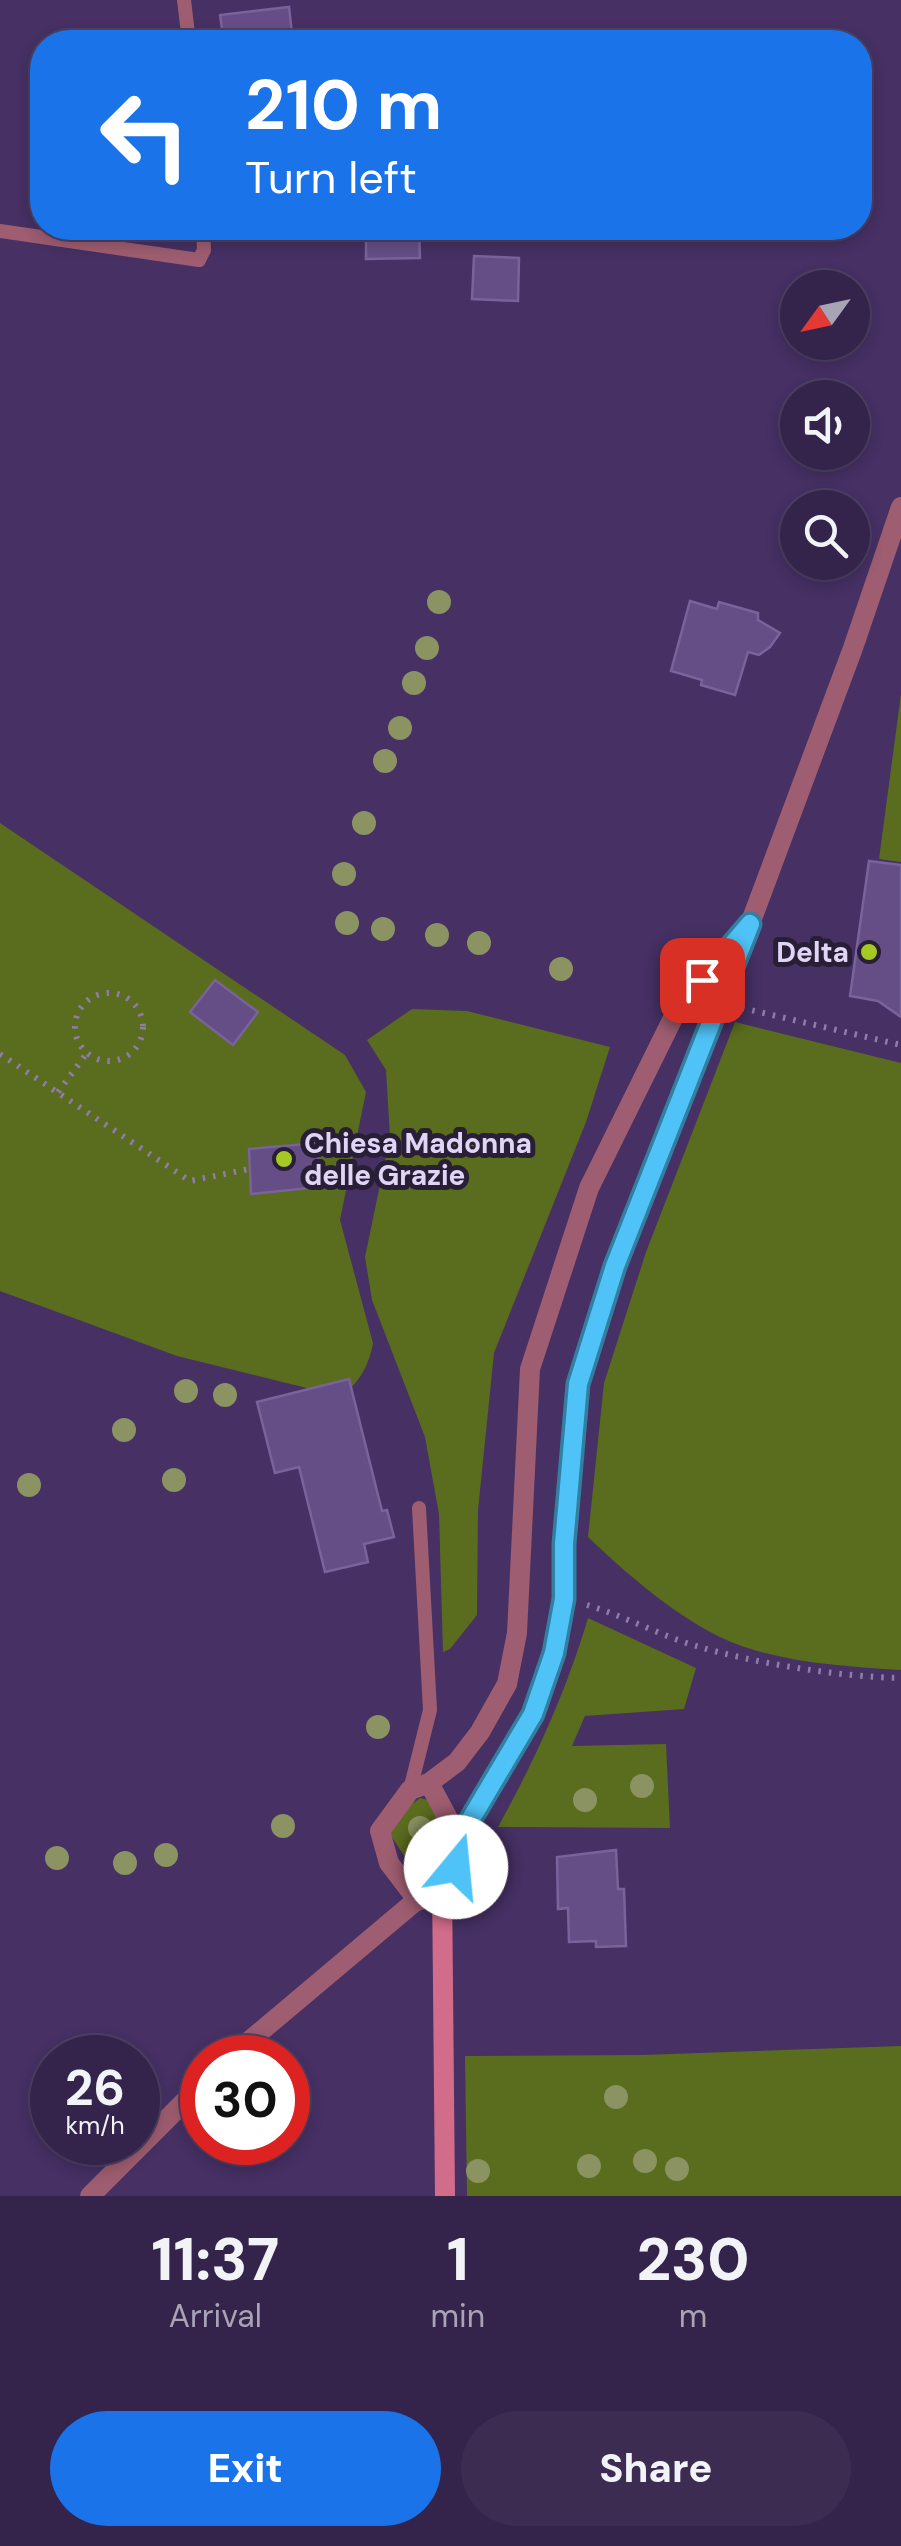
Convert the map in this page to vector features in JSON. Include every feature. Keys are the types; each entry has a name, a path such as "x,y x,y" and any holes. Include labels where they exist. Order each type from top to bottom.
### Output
{"street":[{"path":"257,2035 456,1867 459,1839 533,1714 554,1653 564,1599 564,1544 578,1384 615,1266 750,924 853,648 901,506"},
{"path":"418,1901 390,1863 380,1830 420,1787 458,1762 507,1684 517,1633 530,1369 588,1188 678,1008 750,924"},
{"path":"420,1787 459,1839"},
{"path":"442,1882 445,2196"},
{"path":"90,2196 180,2106"}],"lane":[{"path":"184,0 188,30"},
{"path":"0,231 30,235"},
{"path":"62,240 199,260 203,240"},
{"path":"420,1508 430,1710 420,1787"}],"path":[{"path":"99,994 129,1000 137,1008 143,1028 136,1048 118,1060 96,1059 87,1053 76,1036 77,1015 82,1006 99,994"},
{"path":"718,1001 901,1045"},
{"path":"58,1092 87,1053"},
{"path":"0,1054 190,1181 249,1169"},
{"path":"564,1599 698,1647 784,1664 901,1678"}],"green space":[{"path":"901,694 901,862 879,859"},
{"path":"0,823 345,1055 366,1092 340,1220 373,1343 362,1374 346,1392 339,1396 177,1356 0,1291"},
{"path":"412,1009 467,1011 610,1047 586,1122 494,1353 478,1510 477,1615 450,1649 443,1652 439,1514 425,1437 372,1300 365,1257 390,1137 386,1070 367,1040"},
{"path":"735,1022 901,1063 901,1670 809,1662 732,1642 665,1603 588,1537 604,1383 646,1252"},
{"path":"588,1618 696,1668 684,1709 585,1716 572,1746 666,1744 670,1828 498,1827 549,1725"},
{"path":"420,1798 428,1800 441,1820 444,1834 431,1852 408,1862 390,1834 392,1819"},
{"path":"901,2046 901,2196 467,2196 465,2056 642,2055"}],"building":[{"path":"289,7 292,30 222,30 220,15"},
{"path":"366,240 419,240 420,258 366,259"},
{"path":"474,256 519,258 518,301 472,299"},
{"path":"690,601 717,609 719,602 758,613 758,620 780,633 759,655 748,652 735,695 671,671"},
{"path":"869,861 901,865 901,1017 878,1001 850,996"},
{"path":"215,980 258,1012 233,1045 190,1012"},
{"name":"Chiesa Madonna delle Grazie","path":"317,1143 320,1187 251,1194 249,1149"},
{"path":"349,1379 382,1511 387,1510 394,1537 364,1544 368,1562 325,1572 299,1467 275,1473 257,1402"},
{"path":"616,1850 618,1889 624,1889 626,1946 596,1947 596,1941 569,1942 568,1908 558,1909 557,1857"}],"place":[{"name":"Delta","path":"869,952"},
{"name":"Chiesa Madonna delle Grazie","path":"284,1159"}],"route":[{"path":"456,1867 459,1839 533,1714 554,1653 564,1599 564,1544 578,1384 615,1266 750,924 702,980"}]}
